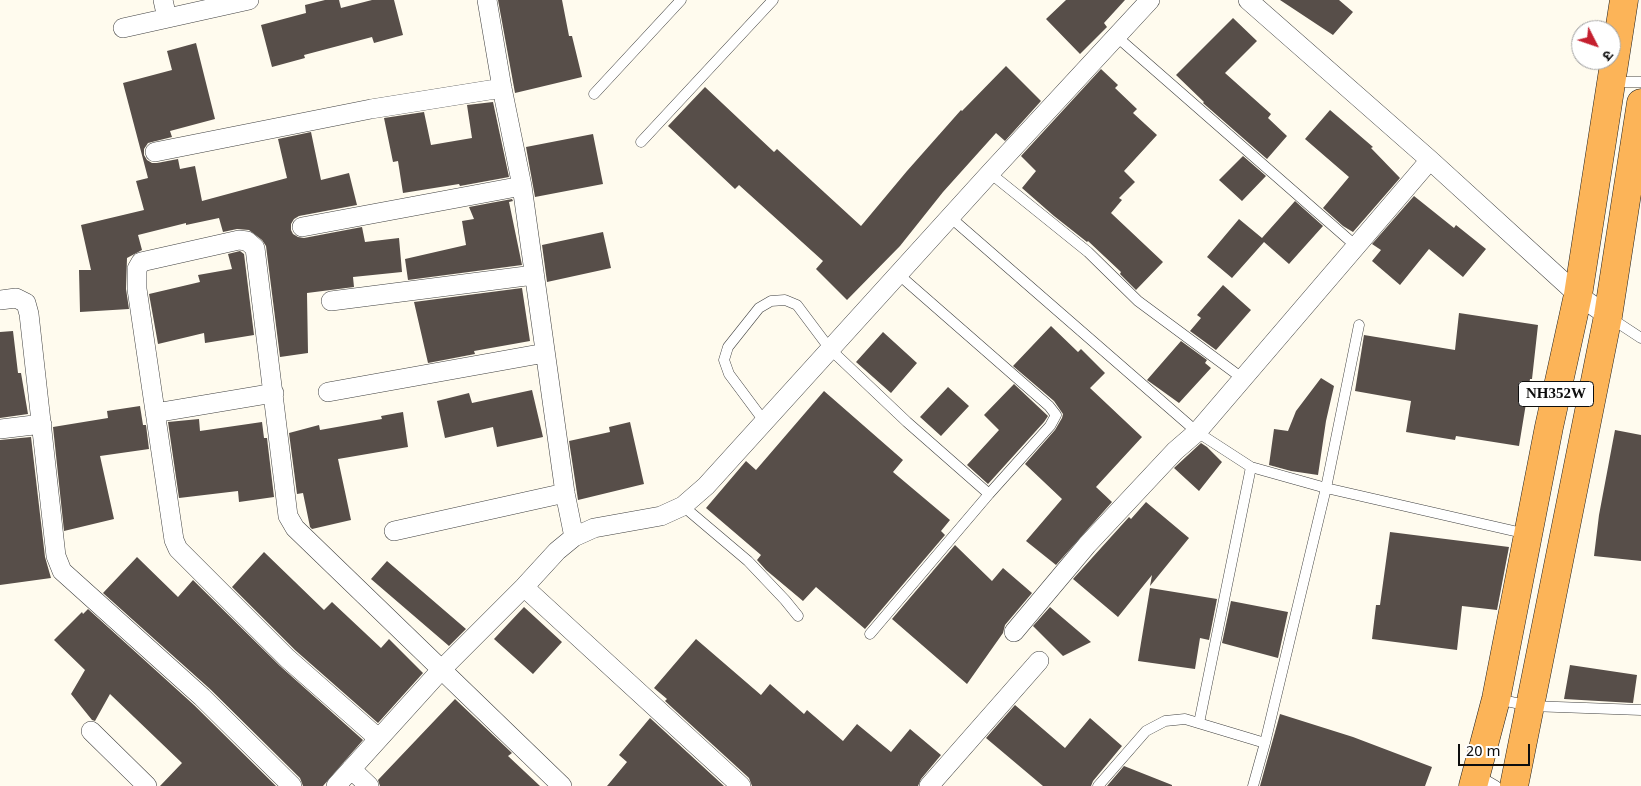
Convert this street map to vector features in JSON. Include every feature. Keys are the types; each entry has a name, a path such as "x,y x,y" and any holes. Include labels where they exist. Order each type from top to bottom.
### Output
{"highway":[{"name":"NH352W","path":"1482,782 1496,699 1549,427 1578,295 1624,0"},
{"name":"NH352W","path":"1514,786 1608,316 1641,103"}],"street":[{"path":"123,28 165,9 249,0"},
{"path":"487,0 502,88 522,186 565,493 574,537"},
{"path":"336,786 441,670 557,551 574,537 594,528 661,516 683,506 706,486 1150,0"},
{"path":"1248,0 1430,160 1578,295 1608,316"},
{"path":"155,152 372,109 502,88"},
{"path":"1014,632 1087,545 1175,451 1197,432 1430,160"},
{"path":"302,226 522,186"},
{"path":"378,738 287,658 178,549 174,540 137,289 137,270 141,262 239,240 247,241 255,248 288,516 295,528 562,786"},
{"path":"331,301 534,274"},
{"path":"0,300 16,298 26,303 29,314 56,556 62,571 202,696 292,786"},
{"path":"328,392 545,353"},
{"path":"156,413 274,393"},
{"path":"0,429 42,424"},
{"path":"394,530 565,493"},
{"path":"524,587 741,786"},
{"path":"929,786 1039,661"},
{"path":"90,731 147,786"},
{"path":"351,769 369,786"}],"lane":[{"path":"594,94 682,0"},
{"path":"641,142 773,0"},
{"path":"1116,36 1356,246"},
{"path":"1611,82 1641,82"},
{"path":"990,173 1088,252 1138,301 1242,378"},
{"path":"950,217 1197,432 1251,467 1326,488 1528,535"},
{"path":"870,634 989,494 1050,426 1056,415 1049,406 898,274"},
{"path":"764,421 729,374 724,360 728,347 759,308 771,301 785,300 797,304 830,349 907,422 989,494"},
{"path":"1608,316 1641,338"},
{"path":"1253,786 1326,488 1359,325"},
{"path":"1199,723 1251,467"},
{"path":"683,506 748,561 798,616"},
{"path":"1496,699 1530,706 1641,710"},
{"path":"1098,786 1146,731 1165,720 1185,719 1265,743"}],"building":[{"path":"325,0 339,0 341,8 372,0 394,0 403,35 374,43 372,37 304,55 305,58 272,67 261,25 306,13 305,5"},
{"path":"498,0 562,0 569,36 572,36 582,77 515,93"},
{"path":"1066,0 1125,0 1104,23 1107,27 1080,54 1046,19"},
{"path":"1280,0 1339,0 1353,12 1333,35"},
{"path":"1233,18 1257,41 1225,73 1271,114 1268,118 1287,136 1267,159 1203,103 1176,75"},
{"path":"196,43 215,119 170,131 172,137 148,143 144,149 144,155 147,160 157,163 178,159 180,169 195,166 202,201 287,178 278,139 311,132 321,180 349,173 357,205 299,216 291,224 293,234 304,238 362,227 365,242 399,238 402,272 353,277 354,287 307,293 308,353 280,357 266,246 262,240 249,230 237,229 223,232 219,218 186,225 186,223 138,235 142,250 127,258 126,289 129,309 80,312 79,270 91,270 81,225 144,210 136,181 148,178 123,83 172,70 167,51"},
{"path":"1006,66 1041,101 1005,141 996,133 943,192 900,246 847,300 816,269 823,261 739,185 735,189 668,126 705,87 774,152 777,149 861,226 961,110"},
{"path":"1101,69 1118,85 1115,88 1137,109 1133,113 1157,135 1124,171 1135,182 1119,198 1122,200 1111,213 1163,262 1136,290 1120,274 1121,272 1088,241 1054,216 1022,188 1036,171 1021,156"},
{"path":"493,102 509,177 460,186 459,184 403,193 398,161 393,162 384,118 424,112 431,145 472,138 467,105"},
{"path":"1330,110 1373,147 1371,148 1400,178 1353,232 1343,226 1323,208 1349,177 1305,139"},
{"path":"593,134 603,184 535,197 526,147"},
{"path":"1243,156 1266,176 1242,201 1219,180"},
{"path":"1414,196 1454,228 1456,225 1486,249 1463,277 1429,249 1400,285 1372,261 1381,250 1372,244"},
{"path":"512,199 513,201 509,202 522,265 408,280 405,259 466,245 462,221 474,219 469,207"},
{"path":"1295,201 1323,226 1289,264 1264,242 1232,278 1207,257 1239,219 1262,238"},
{"path":"603,232 611,268 547,282 542,245"},
{"path":"240,251 244,254 254,335 205,343 204,333 158,344 149,294 200,282 198,275 232,269 228,254"},
{"path":"1223,285 1251,310 1216,350 1190,331 1201,318 1197,315"},
{"path":"522,288 530,341 474,351 475,354 428,363 414,302"},
{"path":"1459,313 1538,325 1532,379 1530,379 1519,446 1456,436 1455,440 1406,432 1411,401 1355,391 1364,335 1455,350"},
{"path":"1051,326 1078,352 1081,349 1105,373 1090,388 1142,437 1096,487 1112,502 1056,565 1026,541 1062,499 1025,464 1055,430 1063,414 1054,401 1013,366"},
{"path":"13,331 18,373 21,373 28,414 0,418 0,332"},
{"path":"883,332 917,363 891,393 856,362"},
{"path":"1181,341 1207,360 1205,363 1211,368 1179,403 1147,380"},
{"path":"1321,378 1334,386 1326,421 1318,475 1269,465 1274,429 1288,431 1296,411"},
{"path":"1014,384 1048,416 988,484 967,465 999,430 984,415"},
{"path":"948,387 969,406 941,436 920,417"},
{"path":"532,390 543,437 497,447 493,427 445,438 437,401 469,393 472,403"},
{"path":"824,391 903,460 893,472 950,520 941,531 945,535 865,629 816,587 803,601 766,570 757,560 761,555 706,508 746,461 756,470"},
{"path":"140,406 143,425 146,425 149,449 100,456 114,519 64,531 53,427 108,418 107,411"},
{"path":"403,412 408,447 338,459 351,520 312,529 303,493 297,494 289,433 319,425 320,430 382,419 381,416"},
{"path":"199,419 200,431 262,422 264,438 267,438 274,497 239,502 238,491 179,498 168,422"},
{"path":"630,422 644,484 578,500 569,441 610,432 609,427"},
{"path":"1615,430 1641,435 1641,561 1594,556 1599,515"},
{"path":"31,437 45,557 51,578 0,585 0,440"},
{"path":"1201,443 1222,462 1199,491 1174,468"},
{"path":"1146,502 1189,538 1150,586 1152,575 1118,617 1073,579 1129,517 1131,519"},
{"path":"1390,532 1509,547 1497,610 1462,606 1457,650 1372,639 1376,605 1380,605"},
{"path":"955,545 992,581 1003,568 1032,593 1005,625 1003,633 967,684 892,619"},
{"path":"264,552 324,610 332,602 381,648 389,639 423,673 378,723 295,650 232,587"},
{"path":"137,557 178,597 193,580 280,666 363,740 323,786 303,786 300,778 210,689 103,593"},
{"path":"387,561 466,629 449,646 371,579"},
{"path":"1150,588 1217,599 1209,640 1200,638 1195,669 1138,661"},
{"path":"1231,601 1288,612 1278,658 1222,643"},
{"path":"524,607 562,642 533,674 494,639"},
{"path":"1050,607 1091,642 1063,656 1033,626"},
{"path":"88,609 194,705 276,786 160,786 182,763 110,694 95,721 92,720 71,694 85,670 54,640 82,612 83,614"},
{"path":"696,639 761,695 770,684 804,714 807,710 843,741 857,724 891,752 910,729 941,755 921,779 918,786 752,786 749,778 665,701 667,699 654,688"},
{"path":"1570,665 1637,675 1633,703 1564,699"},
{"path":"455,699 512,753 508,756 540,786 380,786 378,780"},
{"path":"1015,705 1065,748 1090,718 1122,746 1091,786 1043,786 986,738"},
{"path":"1280,714 1353,737 1432,767 1425,786 1260,786"},
{"path":"650,718 724,786 607,786 627,762 619,755"},
{"path":"1124,766 1172,785 1172,786 1107,786"}]}
